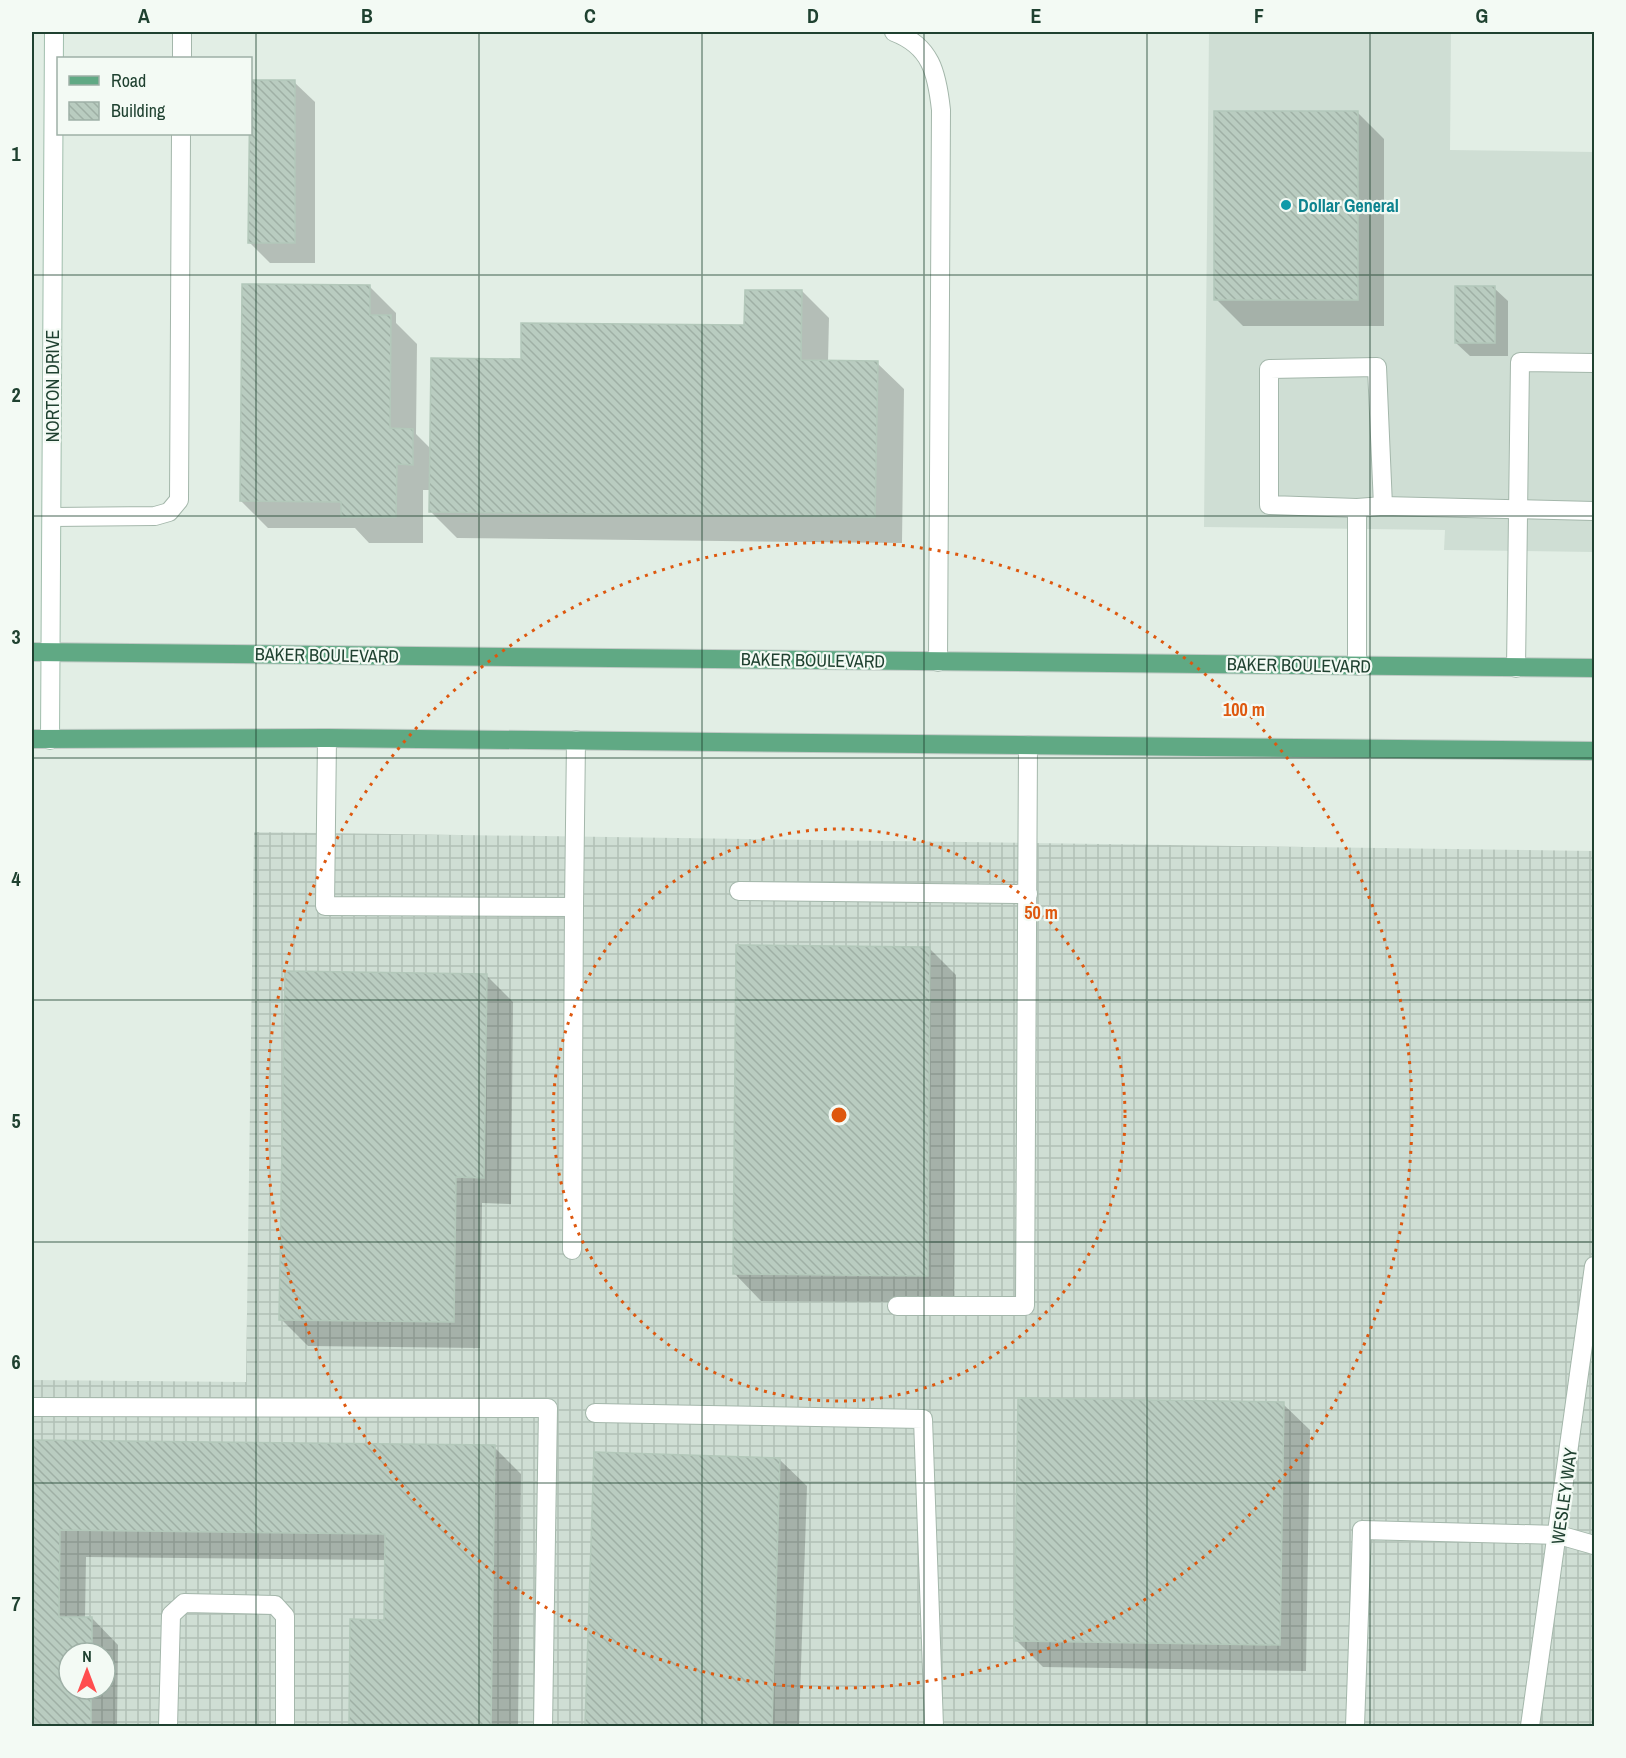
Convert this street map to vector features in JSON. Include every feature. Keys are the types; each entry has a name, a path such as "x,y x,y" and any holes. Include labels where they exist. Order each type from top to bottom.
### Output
{"main road":[{"name":"BAKER BOULEVARD","path":"32,652 1594,668"},
{"path":"32,739 327,738 1594,751"}],"street":[{"name":"NORTON DRIVE","path":"50,740 54,32"},
{"path":"182,32 182,57"},
{"path":"894,32 909,37 924,50 934,67 941,110 938,662"},
{"path":"51,517 154,516 169,512 179,500 181,135"},
{"path":"1516,668 1516,510 1520,362 1594,363"},
{"path":"1383,506 1377,367 1269,369 1269,505 1594,511"},
{"path":"1357,508 1357,666"},
{"path":"327,738 325,906 574,907"},
{"path":"572,1250 576,740"},
{"path":"897,1306 1025,1306 1028,745"},
{"path":"739,891 1028,894"},
{"name":"WESLEY WAY","path":"1530,1726 1559,1535 1594,1266"},
{"path":"32,1407 548,1408 543,1726"},
{"path":"595,1413 923,1419 934,1726"},
{"path":"1355,1726 1362,1530 1559,1535 1594,1545"},
{"path":"168,1726 171,1615 184,1604 275,1605 285,1616 285,1726"}],"shaded area":[{"path":"1209,32 1451,32 1450,150 1594,152 1594,552 1444,550 1445,530 1204,527"},
{"path":"254,832 1594,851 1594,1726 32,1726 32,1380 246,1382"}],"building":[{"path":"252,80 295,80 295,243 248,243"},
{"name":"Dollar General","path":"1214,111 1358,111 1358,300 1214,300"},
{"path":"242,284 370,285 370,315 391,315 390,428 413,429 413,465 397,464 396,517 341,517 341,502 240,501"},
{"path":"1455,286 1495,286 1495,343 1455,343"},
{"path":"745,290 802,290 801,360 878,361 875,517 429,512 431,358 521,359 521,323 744,325"},
{"path":"736,945 930,947 928,1276 733,1274"},
{"path":"285,971 487,974 484,1178 456,1177 454,1322 279,1320"},
{"path":"1018,1398 1284,1402 1280,1645 1014,1641"},
{"path":"32,1440 495,1445 491,1726 349,1726 350,1619 384,1620 385,1534 60,1530 59,1617 92,1617 92,1641 57,1641 57,1701 91,1701 91,1726 32,1726"},
{"path":"594,1452 780,1458 772,1726 585,1726"}],"place":[{"name":"Dollar General","path":"1286,205"}]}
